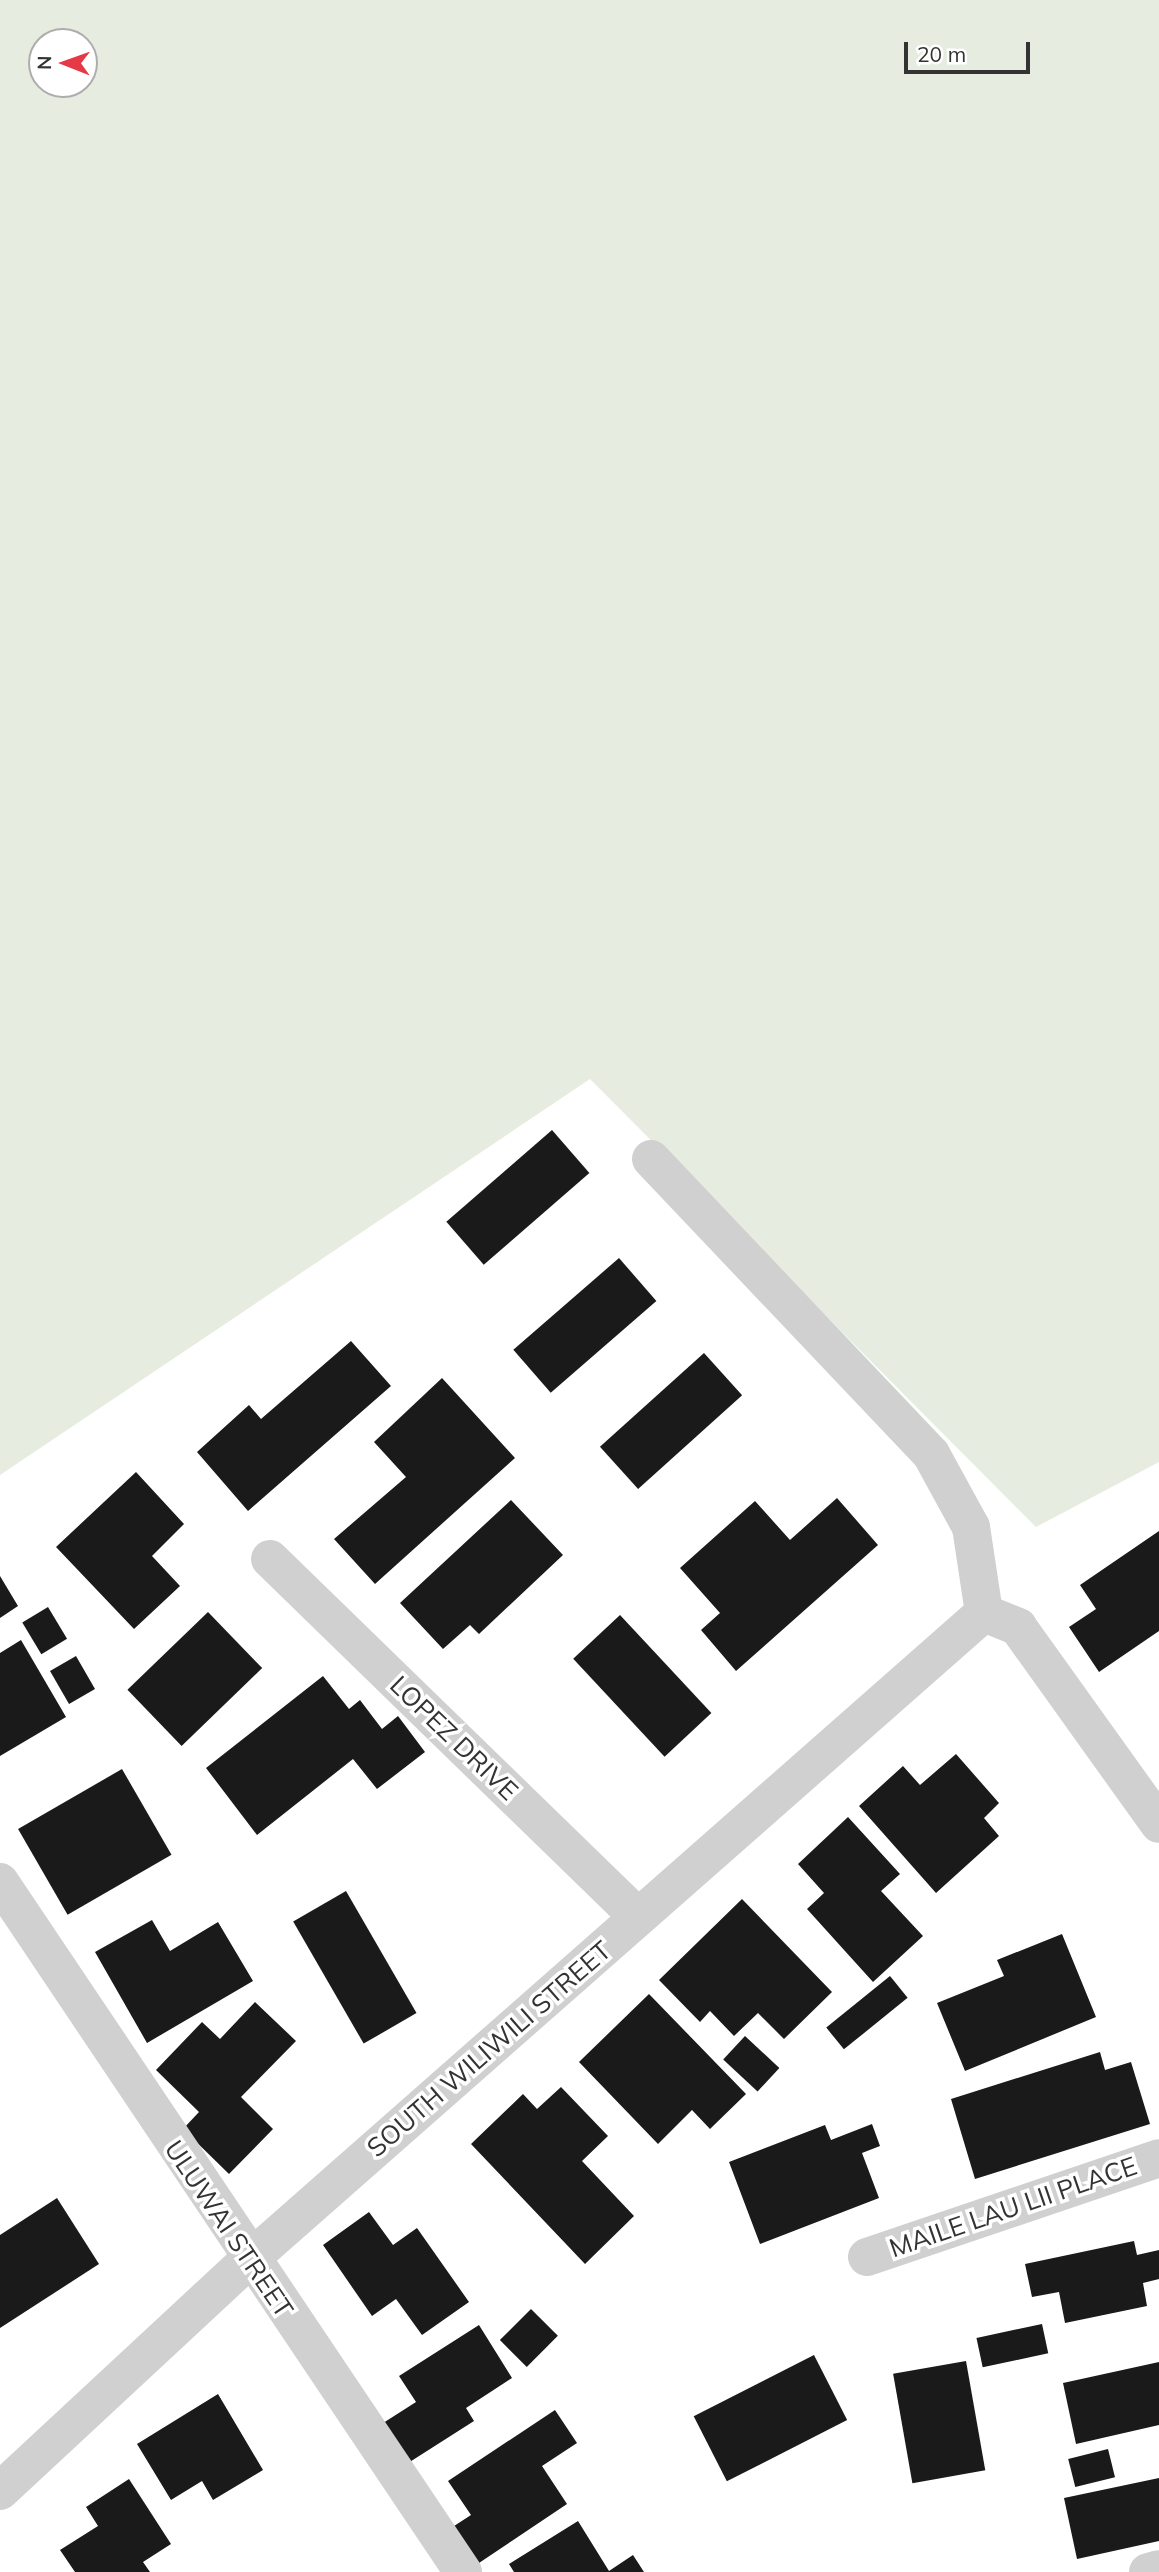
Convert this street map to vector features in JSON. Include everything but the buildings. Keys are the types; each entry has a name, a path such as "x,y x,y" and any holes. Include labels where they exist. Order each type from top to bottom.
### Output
{"street":[{"path":"651,1159 931,1454 971,1527 984,1613 1018,1627 1159,1824"},
{"name":"LOPEZ DRIVE","path":"270,1559 638,1917"},
{"name":"SOUTH WILIWILI STREET","path":"0,2491 249,2260 984,1613"},
{"name":"ULUWAI STREET","path":"0,1882 249,2260 463,2572"},
{"name":"MAILE LAU LII PLACE","path":"867,2257 1159,2158"},
{"path":"1148,2572 1159,2569"}],"shaded area":[{"path":"0,0 1159,0 1159,1462 1036,1527 590,1079 0,1475"}]}
